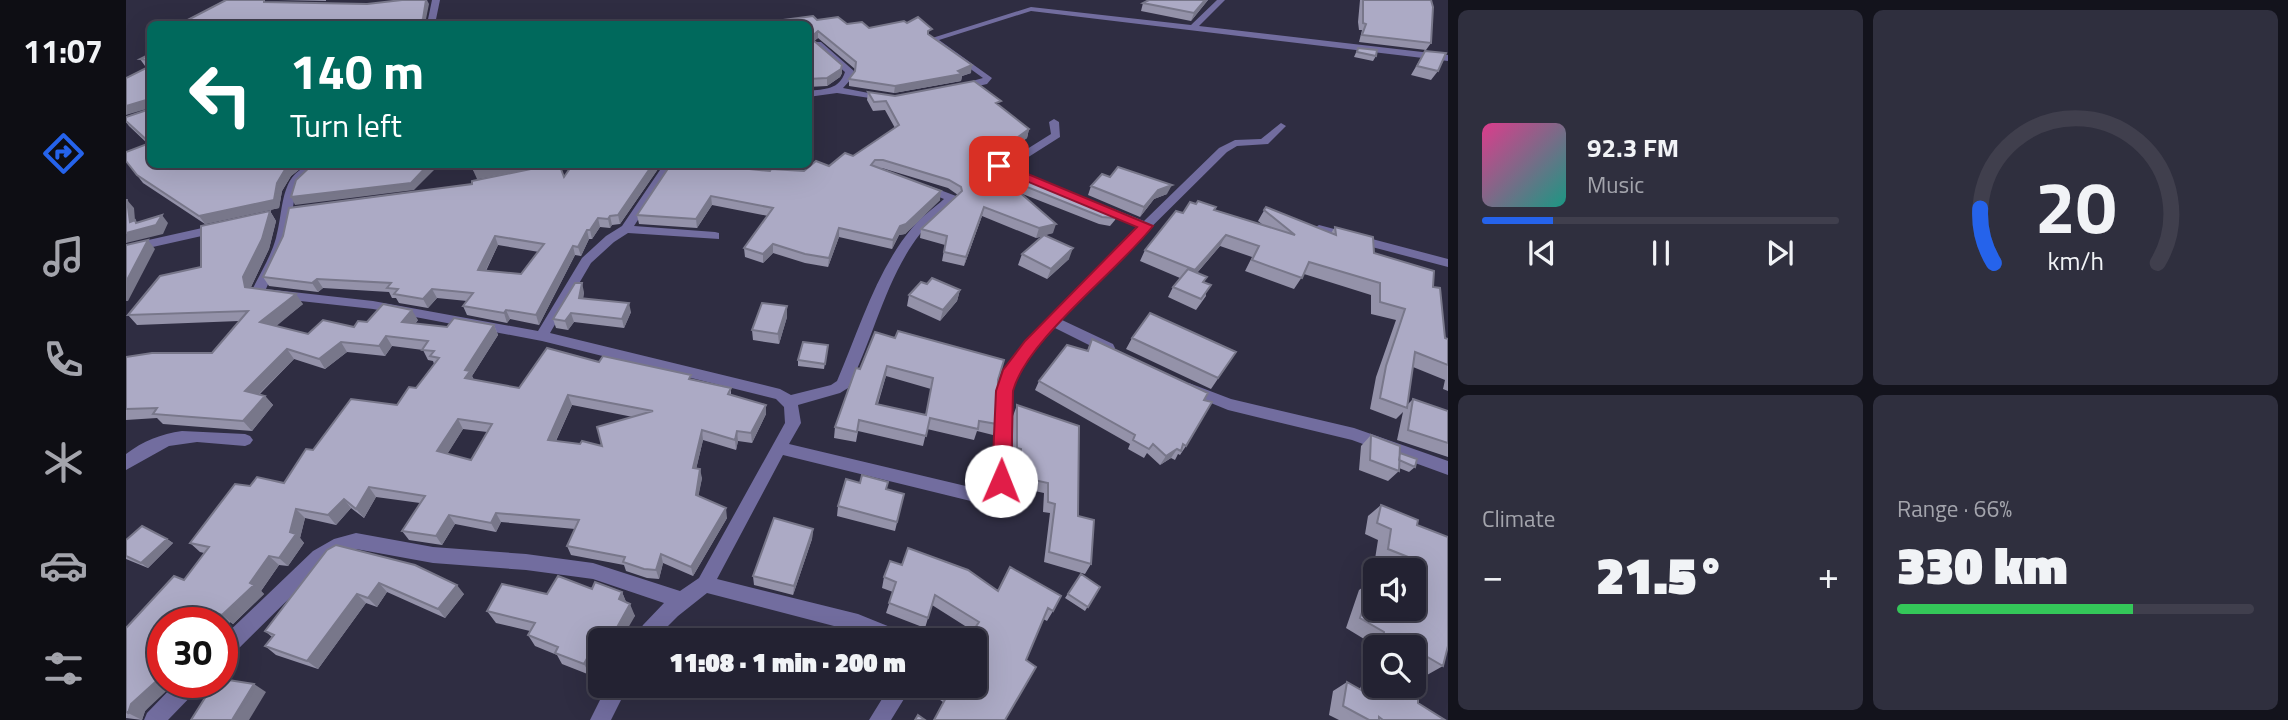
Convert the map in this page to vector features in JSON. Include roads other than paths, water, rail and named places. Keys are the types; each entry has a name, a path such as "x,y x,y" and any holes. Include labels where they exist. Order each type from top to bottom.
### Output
{"street":[{"path":"432,21 436,0"},
{"path":"1193,28 1221,0"},
{"path":"950,89 984,82 988,78 933,39 1031,9 1448,58"},
{"path":"818,44 850,71 848,78 837,90"},
{"path":"812,93 837,90 894,99"},
{"path":"1048,186 999,166 1015,161 1056,135 1054,122"},
{"path":"780,448 991,499 999,496 1002,492 1006,383 1031,345 1223,150 1234,143 1264,142 1281,126"},
{"path":"314,168 291,185 286,195 282,237 259,288 260,293 373,305 542,336 780,394 790,401 794,411 793,424 705,584 680,600 651,628"},
{"path":"542,336 586,261 610,239 626,229 664,172 672,168"},
{"path":"790,401 844,384 883,287 904,248 917,229 952,198 916,185"},
{"path":"1085,201 1146,226"},
{"path":"126,249 234,224"},
{"path":"626,229 715,236"},
{"path":"1319,229 1448,263"},
{"path":"1053,321 1123,355"},
{"path":"1170,378 1228,404 1354,434 1448,468"},
{"path":"126,463 156,441 195,435 245,440"},
{"path":"238,636 319,558 340,545 356,541 433,555 526,562 593,571 680,600"},
{"path":"705,584 870,628"},
{"path":"154,720 175,698"},
{"path":"600,720 612,698"},
{"path":"879,720 894,698"}]}
